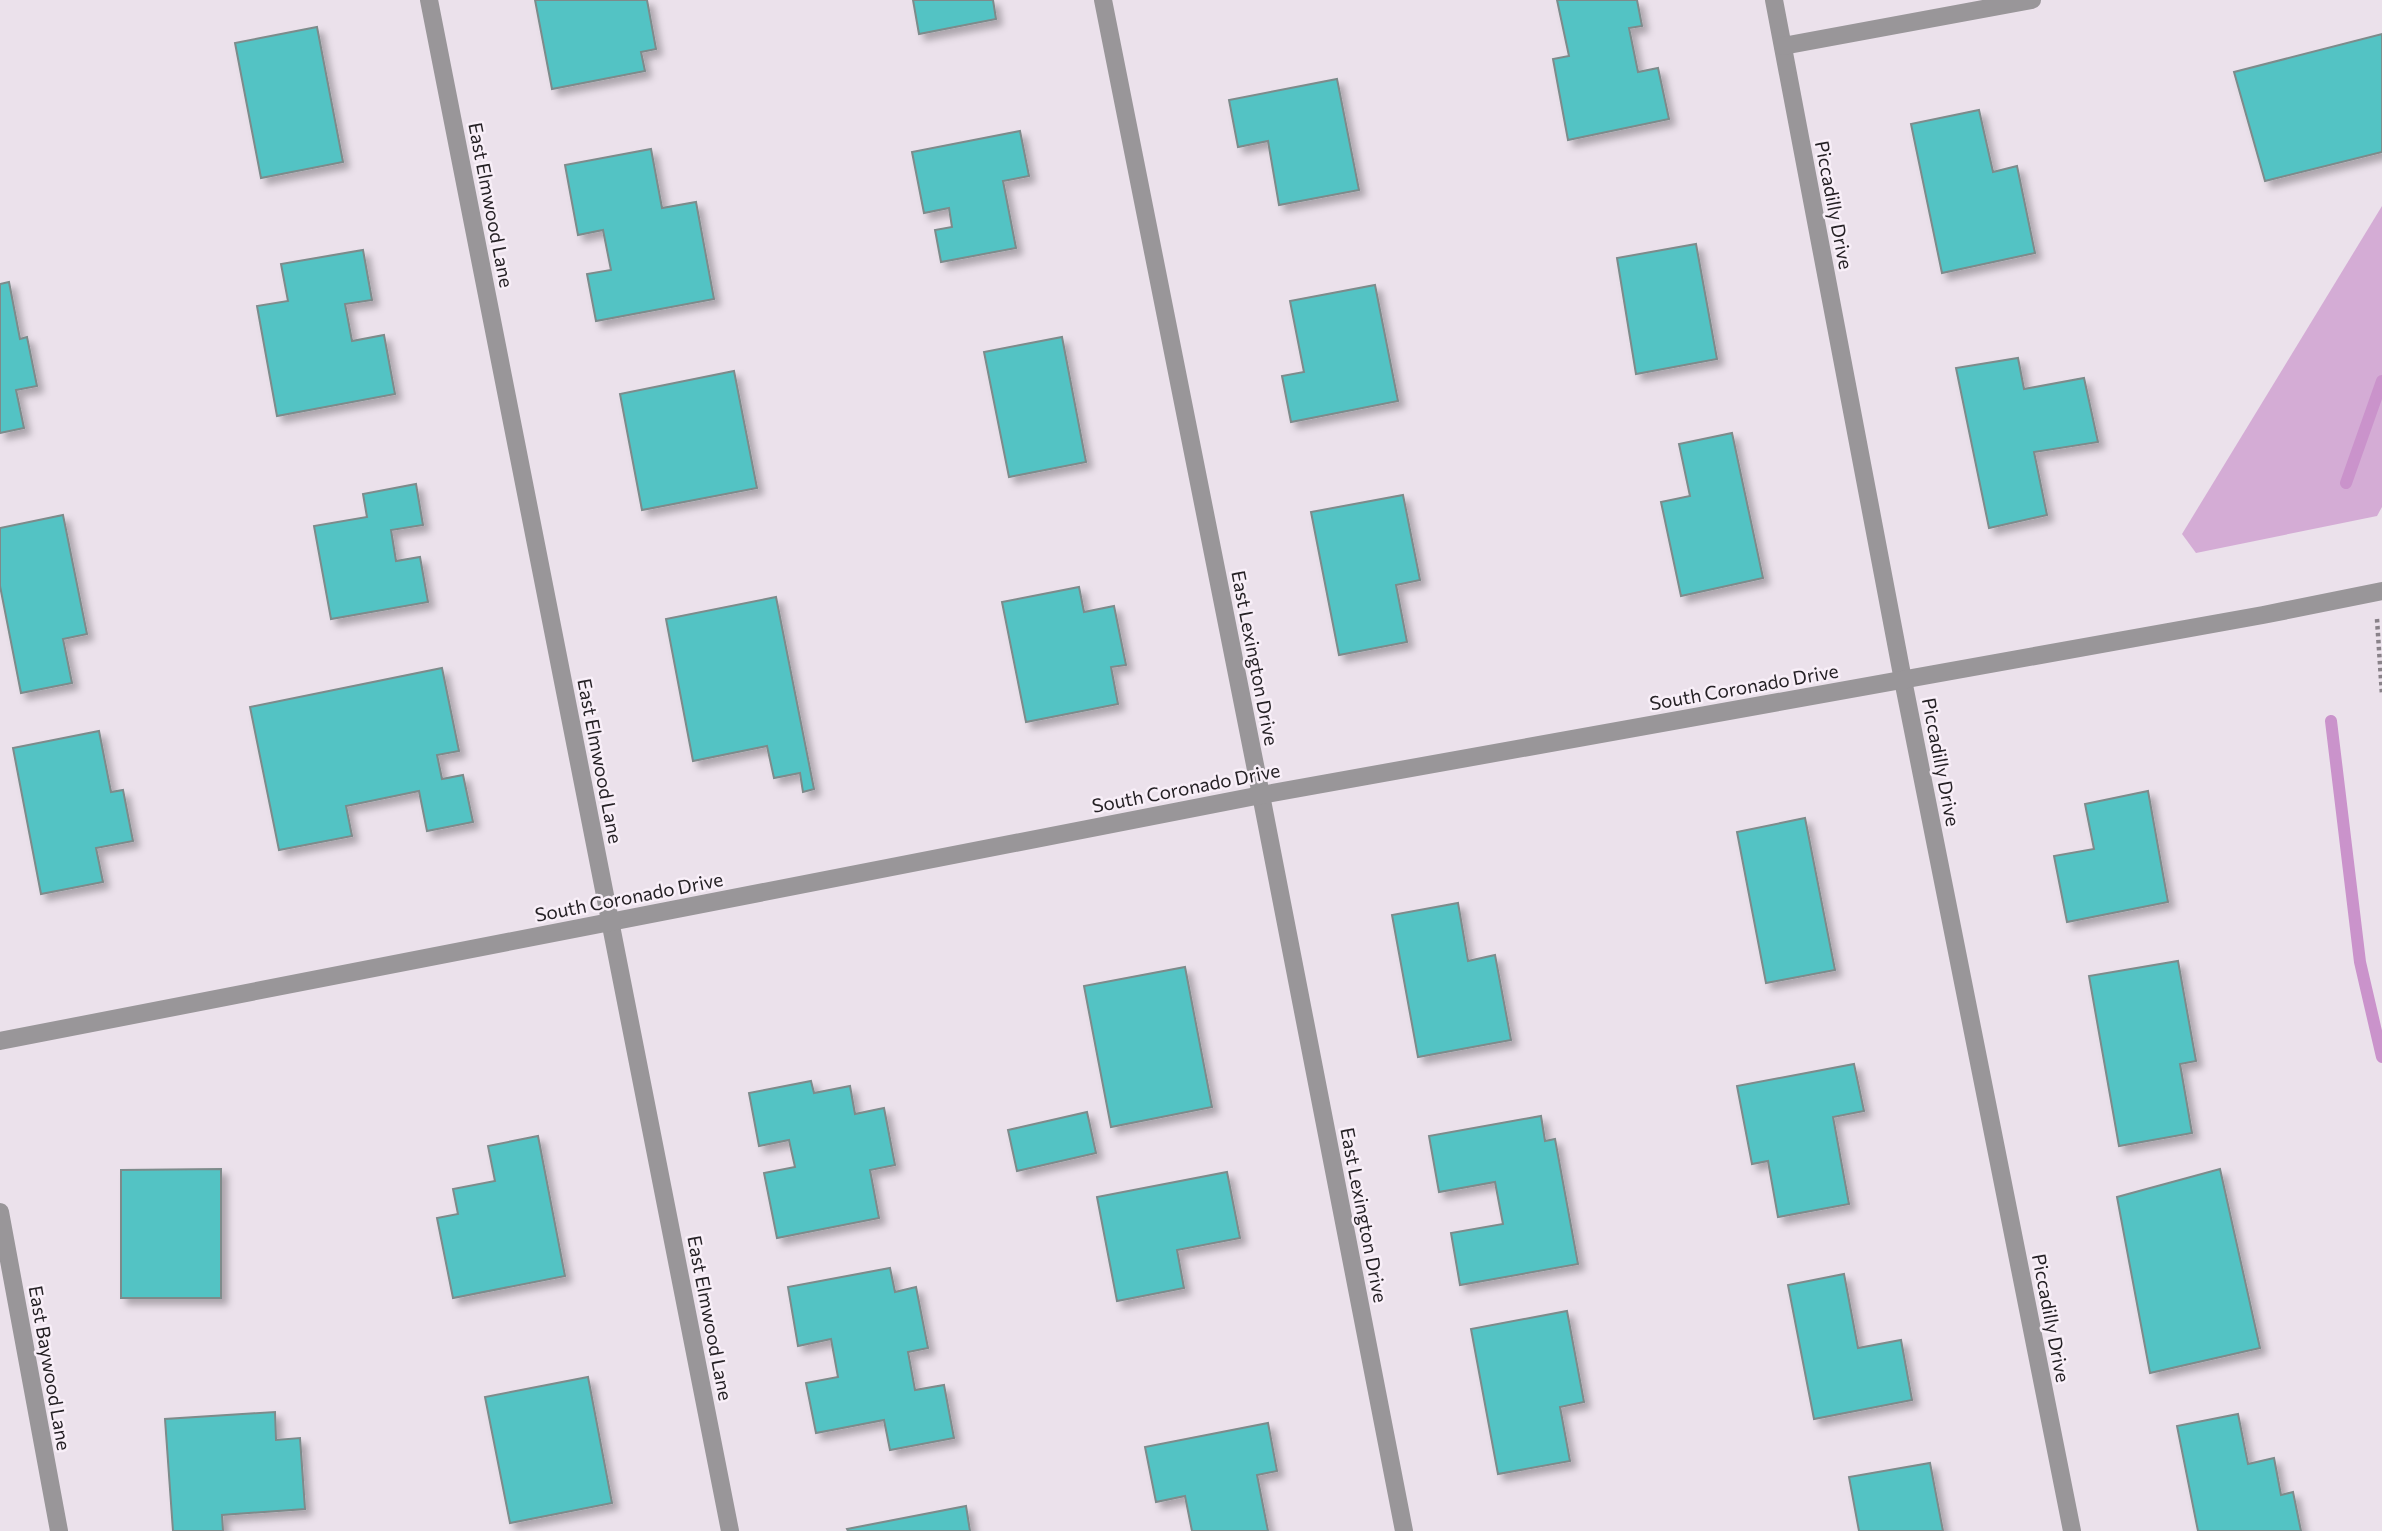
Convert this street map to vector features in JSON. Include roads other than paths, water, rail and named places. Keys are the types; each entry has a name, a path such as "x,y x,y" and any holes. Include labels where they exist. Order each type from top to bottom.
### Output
{"street":[{"name":"East Elmwood Lane","path":"429,0 730,1531"},
{"name":"East Lexington Drive","path":"1103,0 1404,1531"},
{"name":"Piccadilly Drive","path":"1773,0 1903,680 2072,1531"},
{"path":"1783,46 2032,0"},
{"name":"South Coronado Drive","path":"0,1041 1261,795 2263,615 2378,591"},
{"name":"East Baywood Lane","path":"0,1212 59,1531"}],"waterway":[{"path":"2346,483 2382,381"},
{"path":"2331,721 2360,962 2382,1057"}]}
